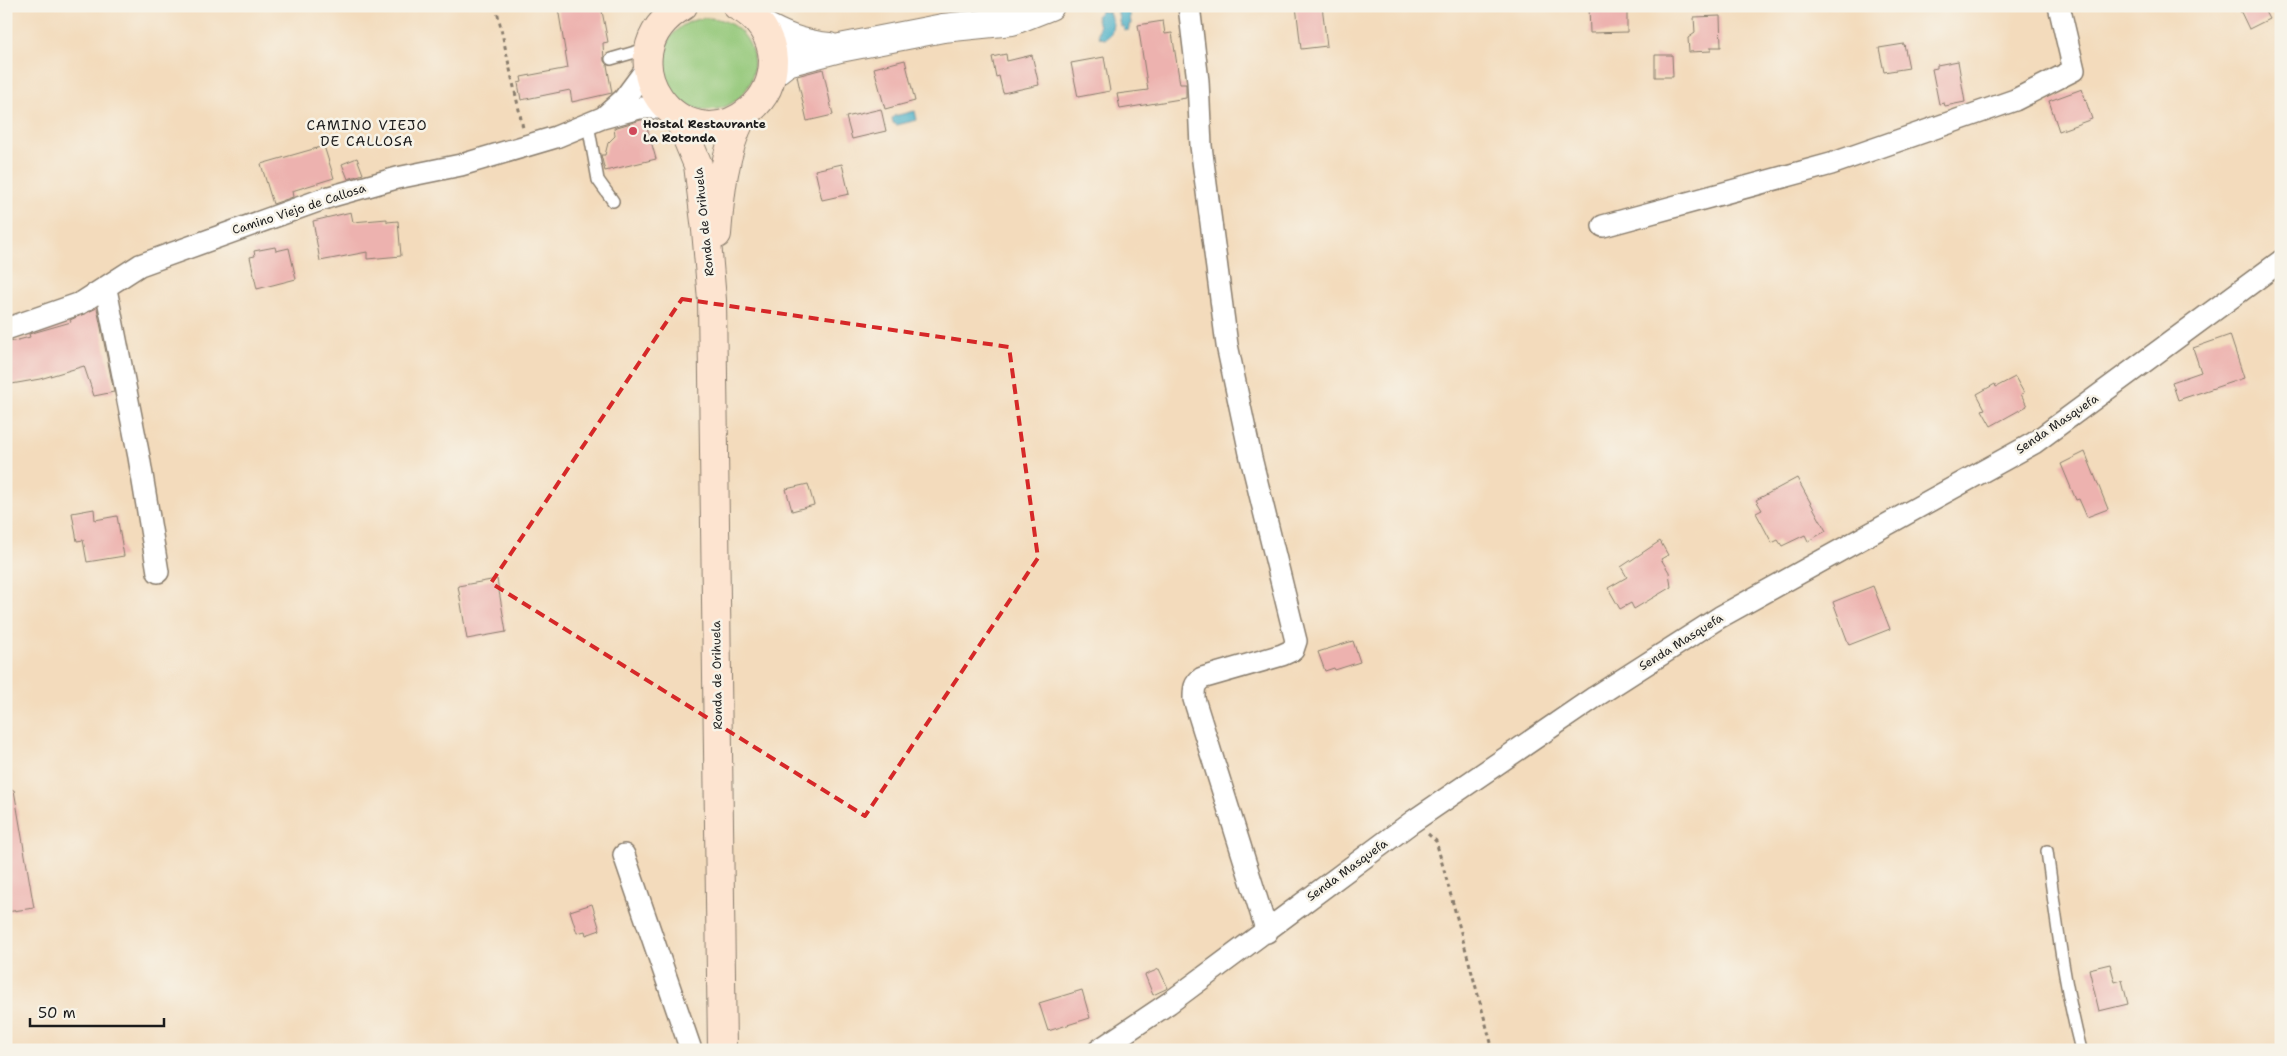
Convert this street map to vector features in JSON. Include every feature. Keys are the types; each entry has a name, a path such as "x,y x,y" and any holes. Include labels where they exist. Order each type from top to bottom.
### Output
{"main road":[{"path":"648,58 656,30 676,9"},
{"name":"Ronda de Orihuela","path":"648,58 650,83 656,96 672,112 694,124 710,126 727,123 742,117 758,104 768,87 773,73 772,52 768,37 746,11"},
{"name":"Ronda de Orihuela","path":"672,112 698,165 712,300 722,1050"},
{"name":"Ronda de Orihuela","path":"712,300 717,229 725,170 733,135 742,117"}],"street":[{"path":"773,73 787,62 840,48 943,28 1012,21 1050,6"},
{"path":"1189,6 1198,81 1201,146 1227,345 1251,458 1296,641 1293,650 1282,655 1202,678 1196,683 1194,688 1194,699 1267,932"},
{"path":"1603,226 1831,164 2016,100 2074,70 2059,6"},
{"path":"746,11 783,37 809,44 840,48"},
{"path":"595,121 624,99 648,58"},
{"path":"595,121 639,108 672,112"},
{"name":"Camino Viejo de Callosa","path":"6,329 81,303 106,289 140,265 320,200 397,178 461,165 556,137 595,121"},
{"name":"Senda Masquefa","path":"1099,1050 1169,1003 1267,932 1412,822 1595,697 1720,617 2034,443 2281,261"},
{"path":"106,289 139,457 158,572"},
{"path":"624,855 691,1050"}],"lane":[{"path":"611,59 648,58"},
{"path":"595,121 598,180 613,201"},
{"path":"2047,851 2058,934 2081,1050"}],"path":[{"path":"496,6 527,146"},
{"path":"1412,822 1436,841 1493,1050"}],"highlighted area":[{"path":"682,299 1009,347 1038,558 865,816 491,583"}],"green space":[{"path":"708,18 726,21 741,31 751,46 754,64 751,82 741,97 726,107 708,110 690,107 675,97 665,82 662,64 665,46 675,31 690,21"}],"water":[{"path":"1117,6 1129,6 1131,24 1129,25 1129,30 1124,31 1123,26 1120,26"},
{"path":"1101,11 1109,12 1113,24 1111,34 1105,39 1100,38 1098,34 1099,26 1096,16"},
{"path":"915,111 917,120 897,125 893,123 892,118 894,116"}],"building":[{"path":"567,6 601,6 608,42 603,43 604,61 607,65 612,93 572,102 570,90 521,100 518,83 522,82 521,77 568,68 558,8"},
{"path":"1296,6 1322,6 1327,46 1301,49"},
{"path":"1589,6 1627,6 1627,32 1590,33"},
{"path":"2238,6 2262,6 2269,19 2249,29"},
{"path":"1720,16 1721,47 1711,47 1711,51 1689,52 1688,38 1695,33 1694,17"},
{"path":"1163,21 1165,34 1172,33 1180,84 1186,84 1186,98 1120,109 1117,94 1148,90 1138,25"},
{"path":"1904,44 1909,68 1884,72 1879,48"},
{"path":"1006,54 1007,61 1032,55 1039,85 1003,93 999,76 996,77 992,57"},
{"path":"1655,55 1672,55 1673,77 1655,77"},
{"path":"1104,57 1110,91 1078,97 1071,63"},
{"path":"905,60 915,101 885,109 874,68"},
{"path":"1958,61 1965,102 1945,106 1944,103 1939,104 1932,69 1937,68 1937,65"},
{"path":"823,69 833,115 807,121 797,76"},
{"path":"2082,89 2092,119 2059,131 2049,101"},
{"path":"881,109 886,131 852,139 846,117"},
{"path":"645,120 656,159 605,171 601,155 605,155 608,143 615,136 614,128"},
{"path":"324,146 334,178 292,191 293,197 273,204 261,164"},
{"path":"357,158 363,174 348,179 342,164"},
{"path":"842,164 849,194 822,200 815,170"},
{"path":"351,212 353,222 387,219 387,222 398,221 401,256 367,259 367,252 320,261 313,221"},
{"path":"275,247 276,251 289,248 296,279 257,289 250,257 255,256 254,251"},
{"path":"97,308 114,392 94,396 84,366 40,379 6,385 6,343 30,337 29,334 71,322 70,320"},
{"path":"2230,335 2244,378 2178,400 2172,382 2201,372 2193,348"},
{"path":"2015,377 2024,393 2021,394 2027,406 1991,426 1982,410 1985,409 1977,394 1995,384 1996,387"},
{"path":"2085,452 2108,509 2087,517 2079,499 2076,500 2061,464"},
{"path":"1797,478 1826,531 1808,541 1805,535 1782,546 1778,540 1772,543 1756,513 1762,510 1756,500"},
{"path":"808,484 814,505 792,511 786,489"},
{"path":"94,509 95,520 117,516 124,556 87,562 83,540 77,541 72,513"},
{"path":"1660,541 1668,555 1661,559 1669,572 1671,587 1634,609 1631,603 1620,609 1608,588 1627,577 1621,567"},
{"path":"497,579 506,632 467,639 458,586"},
{"path":"1873,586 1890,629 1849,645 1833,602"},
{"path":"1353,641 1360,662 1335,670 1334,668 1325,671 1318,652"},
{"path":"6,790 14,790 34,908 6,912"},
{"path":"592,904 600,930 586,935 585,931 577,933 570,911"},
{"path":"2110,964 2115,982 2122,980 2128,1004 2099,1011 2089,969"},
{"path":"1159,969 1168,988 1153,995 1145,975"},
{"path":"1082,990 1090,1018 1048,1031 1039,1003"}],"place":[{"name":"Hostal Restaurante La Rotonda","path":"633,131"}],"district":[{"name":"CAMINO VIEJO DE CALLOSA","path":"367,134"}]}
